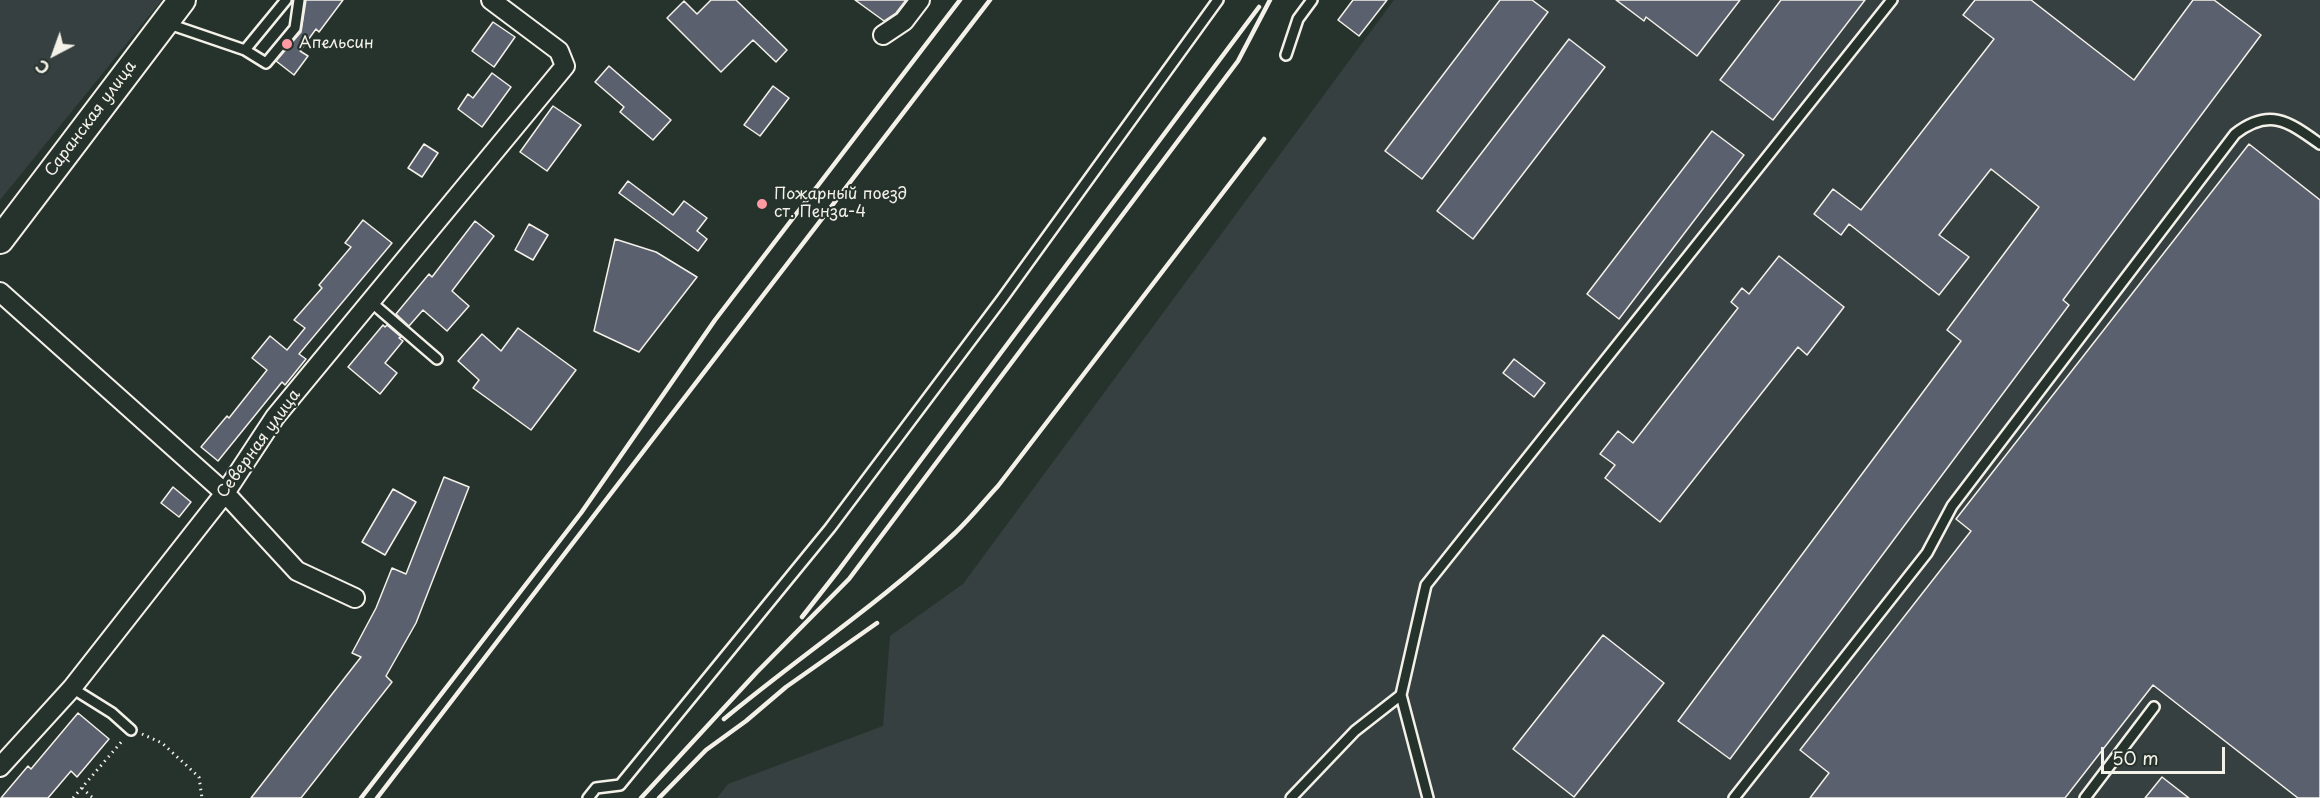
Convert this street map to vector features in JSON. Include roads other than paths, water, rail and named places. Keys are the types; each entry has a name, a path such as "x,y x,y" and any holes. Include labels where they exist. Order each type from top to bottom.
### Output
{"main road":[{"name":"Саранская улица","path":"0,240 182,0"}],"street":[{"name":"Северная улица","path":"0,767 72,688 225,493 275,417 565,66 559,51 491,0"},
{"path":"883,35 904,21 920,0"},
{"path":"0,292 225,493 297,571 355,598"}],"lane":[{"path":"245,50 286,0"},
{"path":"164,23 245,50 266,63 295,28 299,0"},
{"path":"588,798 596,788 620,785 830,528 1002,298 1218,0"},
{"path":"1286,55 1298,19 1312,0"},
{"path":"1428,798 1401,695 1426,585 1892,0"},
{"path":"1734,798 1927,553 1952,506 2235,134 2257,120 2276,119 2290,123 2320,144"},
{"path":"370,302 438,359"},
{"path":"72,688 112,713 131,730"},
{"path":"1291,798 1355,731 1401,695"},
{"path":"2085,798 2154,707"}],"railway":[{"path":"361,798 581,513 715,320 960,0"},
{"path":"377,798 990,0"},
{"path":"641,798 757,672 849,579 1238,61 1270,0"},
{"path":"802,617 1259,7"},
{"path":"724,719 899,582 955,533 998,486 1264,139"},
{"path":"659,798 706,750 746,721 786,687 877,623"}],"place":[{"name":"Апельсин","path":"287,44"},
{"name":"Пожарный поезд ст. Пенза-4","path":"762,204"}]}
